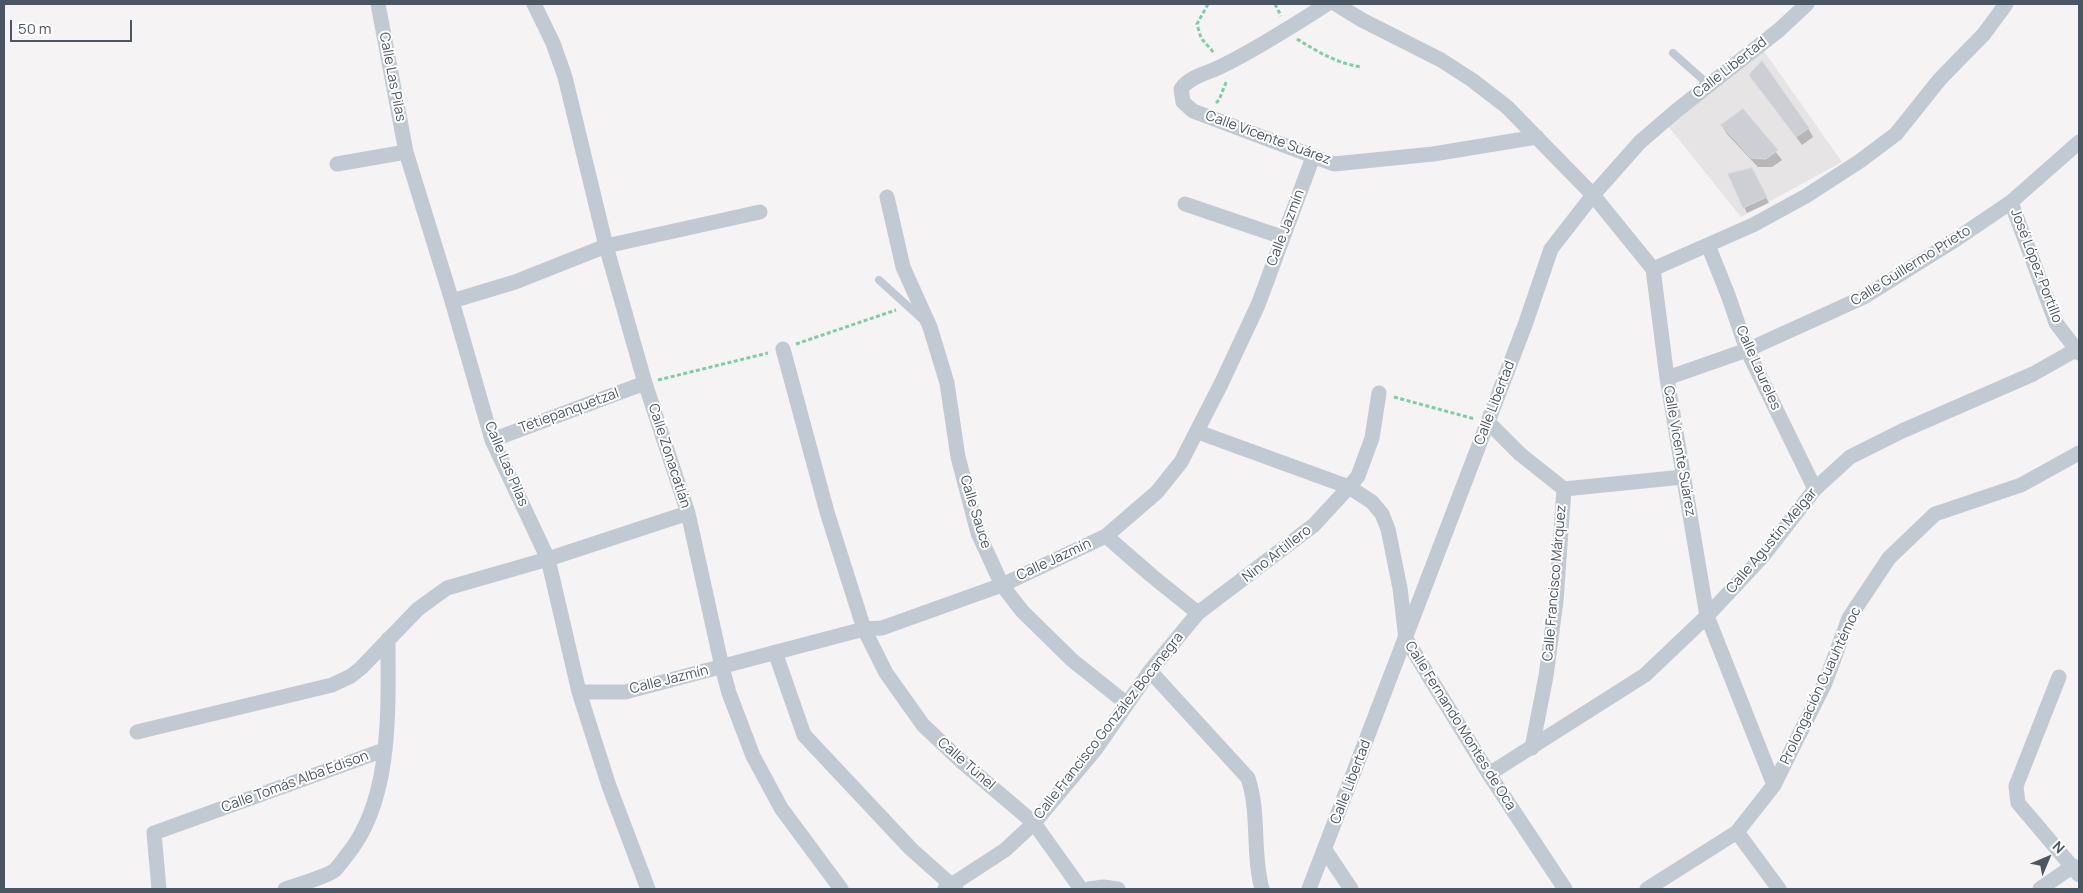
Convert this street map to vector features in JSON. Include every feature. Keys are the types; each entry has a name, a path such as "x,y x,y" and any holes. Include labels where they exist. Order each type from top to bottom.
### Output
{"street":[{"name":"Calle Las Pilas","path":"378,4 406,152 492,440 548,559 579,692 609,786 648,889"},
{"name":"Calle Zonacatlán","path":"534,4 553,43 565,77 606,246 645,383 688,513 729,693 753,756 781,808 840,889"},
{"name":"Calle Vicente Suárez","path":"1327,4 1224,66 1187,81 1181,89 1183,102 1193,111 1334,164 1541,140"},
{"path":"1336,4 1362,20 1441,60 1472,80 1507,107 1593,195 1652,269 1753,225 1806,196 1860,161 1896,134 1940,79 1984,34 2006,4"},
{"name":"Calle Libertad","path":"1309,889 1406,639 1551,249 1593,195 1640,142 1779,30 1807,4"},
{"name":"Calle Guillermo Prieto","path":"1667,378 1746,350 1800,328 1864,297 1952,242 2011,202 2077,149"},
{"path":"337,164 406,152"},
{"name":"Calle Jazmín","path":"579,692 625,692 864,629 882,628 1002,585 1106,536 1158,492 1181,462 1198,432 1258,305 1313,157"},
{"name":"Calle Sauce","path":"887,197 903,267 930,327 947,384 958,457 978,533 1002,585 1022,610 1072,660 1127,704"},
{"name":"José López Portillo","path":"2011,202 2056,323 2078,351"},
{"path":"1185,204 1282,237"},
{"path":"452,301 516,282 606,246 760,212"},
{"name":"Calle Laureles","path":"1708,245 1728,295 1746,350 1816,489"},
{"name":"Calle Vicente Suárez","path":"1652,269 1667,378 1707,616 1774,785"},
{"name":"Calle Túnel","path":"783,349 827,512 864,629 886,673 923,725 962,762 997,790 1034,824 1081,889"},
{"name":"Calle Agustín Melgar","path":"1489,774 1645,675 1707,616 1763,556 1816,489 1850,457 1902,431 2033,374 2078,351"},
{"name":"Tetiepanquetzal","path":"492,440 645,383"},
{"name":"Nino Artillero","path":"1198,613 1314,525 1349,487 1358,476 1372,438 1379,393"},
{"name":"Calle Francisco Márquez","path":"1488,422 1520,454 1564,489 1555,611 1546,676 1532,748"},
{"name":"Calle Fernando Montes de Oca","path":"1198,432 1349,487 1372,502 1382,514 1388,529 1400,588 1406,639 1489,774 1565,889"},
{"name":"Prolongación Cuauhtémoc","path":"1647,889 1737,832 1774,785 1825,684 1849,618 1889,558 1934,514 2021,485 2079,453"},
{"path":"1564,489 1684,477"},
{"path":"137,732 332,685 351,676 361,668 418,609 447,588 548,559 688,513"},
{"path":"1106,536 1198,613"},
{"name":"Calle Francisco González Bocanegra","path":"951,888 1005,850 1034,824 1094,750 1150,671 1198,613"},
{"name":"Calle Tomás Alba Edison","path":"159,889 154,833 384,750 388,686 388,639"},
{"path":"775,652 804,735 911,849 951,888"},
{"path":"1150,671 1248,778 1253,793 1262,889"},
{"path":"2040,889 2076,870 2018,803 2016,786 2059,676"},
{"path":"285,889 335,870 354,846 367,824 378,793 384,750"},
{"path":"1737,832 1779,889"},
{"path":"1325,850 1351,889"},
{"path":"1089,889 1103,887 1118,889"}],"lane":[{"path":"1673,53 1709,85"},
{"path":"879,280 930,327"}],"path":[{"path":"1274,4 1296,39 1321,54 1349,66 1362,67"},
{"path":"1379,393 1488,422"}],"shaded area":[{"path":"1764,51 1842,162 1741,217 1664,121"}],"building":[{"path":"1762,61 1809,128 1796,137 1749,75"},
{"path":"1743,109 1778,150 1766,159 1751,158 1721,125"},
{"path":"1752,168 1767,197 1743,208 1728,174"}]}
